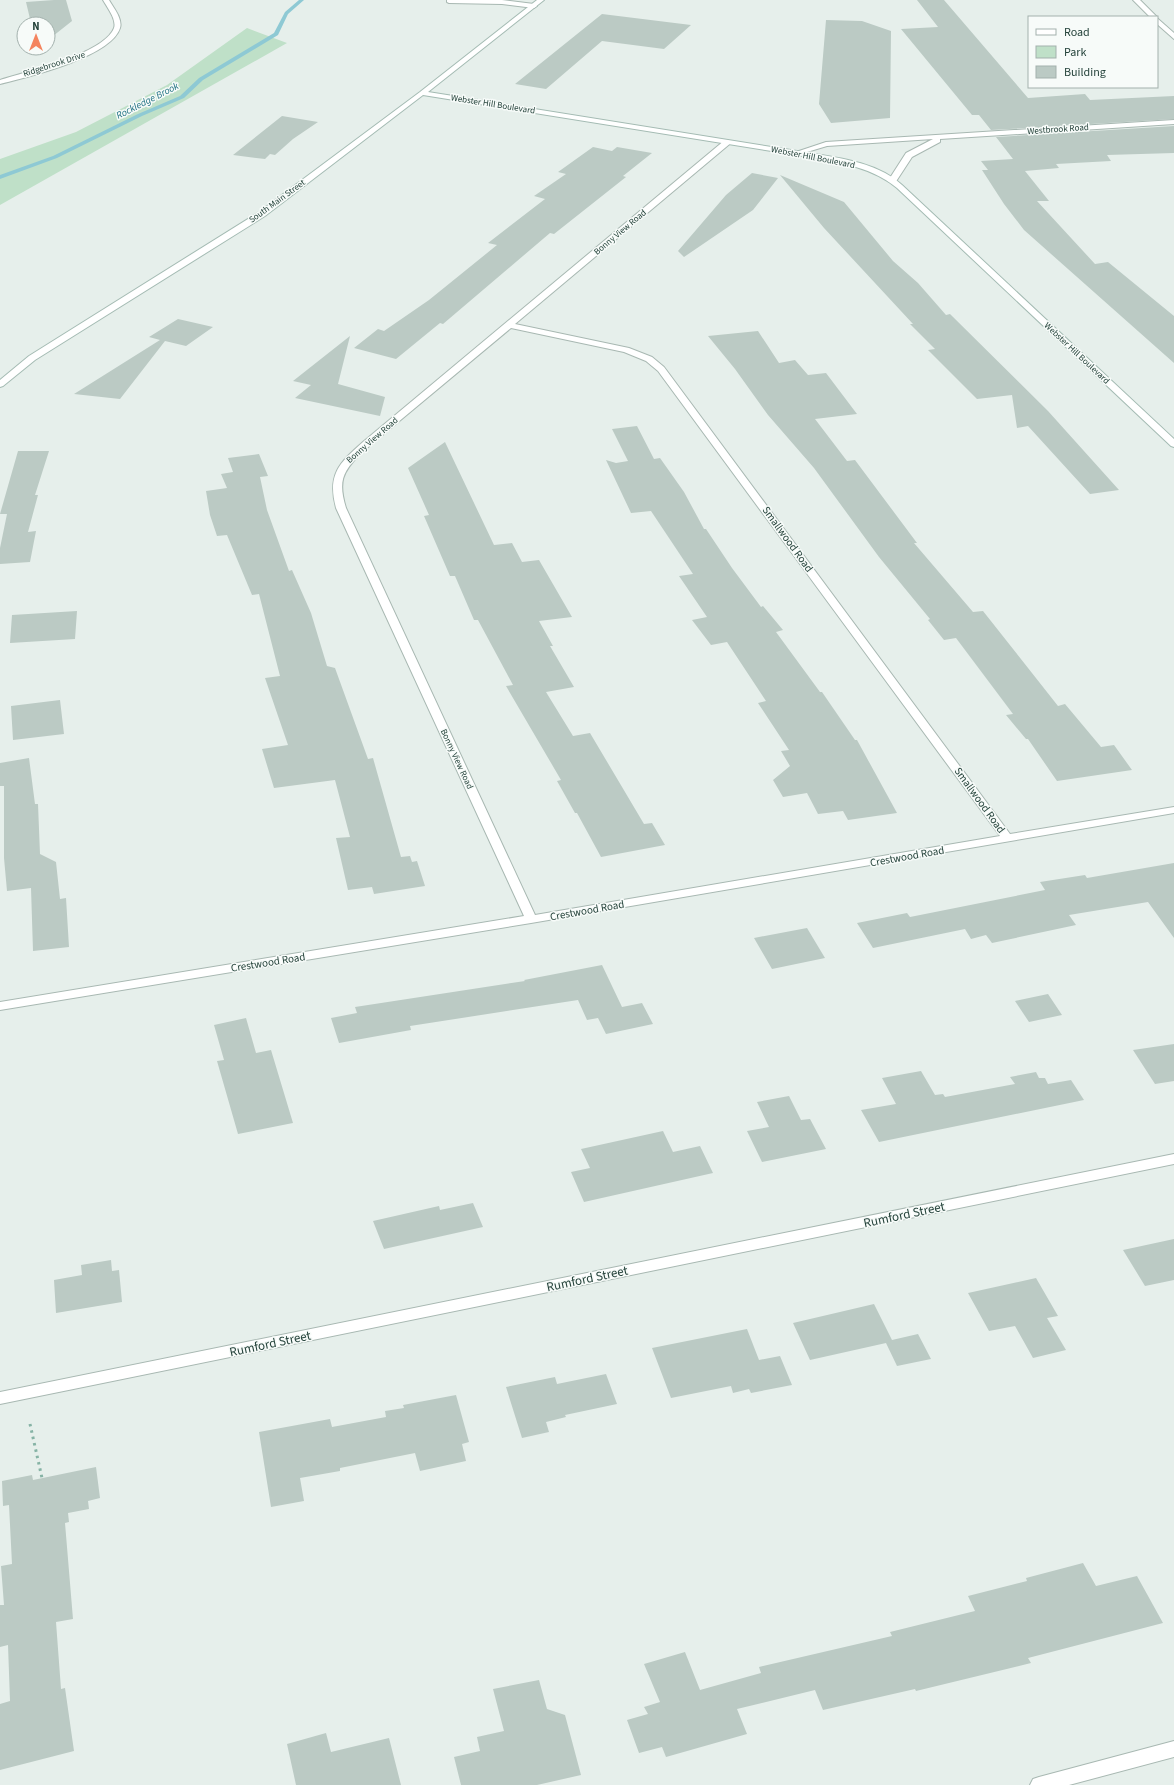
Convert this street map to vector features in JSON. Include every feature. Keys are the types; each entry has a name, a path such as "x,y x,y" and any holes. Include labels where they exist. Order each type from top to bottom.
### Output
{"street":[{"name":"Ridgebrook Drive","path":"0,82 88,54 107,41 117,29 117,23 106,0"},
{"name":"South Main Street","path":"0,384 32,358 262,214 422,93 541,0"},
{"path":"1136,0 1153,16"},
{"path":"449,1 489,2 534,6"},
{"path":"1158,21 1174,37"},
{"name":"Webster Hill Boulevard","path":"422,93 797,153 854,165 872,171 892,181 1174,444"},
{"name":"Westbrook Road","path":"797,153 826,144 942,138 1174,122"},
{"name":"Westbrook Road","path":"892,181 909,155 942,138"},
{"name":"Bonny View Road","path":"531,919 341,508 336,487 340,469 346,461 728,142"},
{"name":"Smallwood Road","path":"510,325 626,350 649,359 661,369 1008,839"},
{"name":"Crestwood Road","path":"0,1006 531,919 1174,810"},
{"name":"Rumford Street","path":"0,1398 1174,1159"},
{"path":"1039,1785 1174,1749"}],"path":[{"path":"30,1424 33,1444 39,1460 42,1478"}],"green space":[{"path":"247,28 287,43 0,205 0,159 76,132 167,85"}],"building":[{"path":"66,0 72,21 56,34 56,16 29,16 26,2"},
{"path":"917,0 944,0 1028,98 1085,94 1090,100 1174,96 1174,119 991,130 979,115 972,115 901,29 938,27"},
{"path":"602,14 691,25 664,49 602,41 546,89 515,84"},
{"path":"826,20 862,21 891,31 890,118 831,123 819,104"},
{"path":"282,116 318,122 293,139 275,155 270,154 265,159 233,155"},
{"path":"1174,126 1174,153 1107,155 1111,161 1056,164 1059,168 1025,171 1049,201 1037,201 1095,264 1108,262 1174,316 1174,363 1024,230 1004,204 982,170 988,170 981,161 1013,159 996,137"},
{"path":"593,147 612,151 617,147 652,153 623,176 626,177 554,234 550,233 443,324 440,323 396,359 354,348 378,329 384,331 429,300 497,245 488,243 545,199 534,196 566,174 558,172"},
{"path":"752,173 778,178 753,210 684,257 678,251 726,195"},
{"path":"780,175 844,202 893,261 918,283 946,315 950,314 1048,411 1119,490 1090,494 1028,426 1017,428 1012,395 977,399 928,350 935,349 910,324 913,324 824,228"},
{"path":"178,319 213,327 186,346 165,341 120,399 74,394 160,340 149,337"},
{"path":"758,331 779,363 795,360 808,375 826,373 857,414 815,419 847,461 855,460 917,543 914,543 973,612 983,611 1058,706 1065,704 1101,747 1114,745 1132,770 1057,781 1028,739 1026,739 1006,715 1013,714 956,638 944,640 928,620 930,619 879,557 814,468 768,415 735,369 708,336"},
{"path":"350,336 338,384 385,397 380,416 295,398 311,385 293,381"},
{"path":"637,426 654,459 660,458 684,492 704,529 706,529 732,568 761,607 763,606 783,630 776,632 820,692 822,692 855,740 857,740 897,813 848,820 843,811 818,814 807,793 783,797 773,780 790,766 781,751 789,750 758,703 766,701 727,642 711,645 692,620 707,617 679,576 693,574 651,511 631,513 606,460 616,463 628,461 612,429"},
{"path":"445,442 494,545 512,543 522,562 539,560 572,617 539,621 553,646 550,646 574,687 546,692 573,736 590,733 644,824 652,823 665,845 601,857 577,813 575,813 557,781 561,780 506,686 513,685 478,620 474,620 455,576 450,576 424,516 429,515 408,468"},
{"path":"18,451 49,451 35,495 38,495 28,532 36,531 30,562 0,564 0,548 7,514 0,514"},
{"path":"259,454 268,476 260,477 267,510 289,571 292,570 311,613 327,666 335,668 368,759 373,758 401,857 410,856 412,862 417,861 425,886 374,894 372,887 348,890 336,838 350,837 335,780 274,788 262,749 288,745 265,678 280,676 259,594 252,595 227,535 217,536 210,515 206,491 227,488 221,474 233,472 228,458"},
{"path":"77,611 75,639 10,643 12,615"},
{"path":"60,700 64,734 13,740 11,706"},
{"path":"29,758 35,804 38,804 40,854 56,862 60,899 66,898 69,947 33,951 31,888 7,891 4,858 4,786 0,786 0,763"},
{"path":"1174,863 1174,938 1148,902 1069,915 1076,925 992,943 986,935 971,939 965,929 873,948 857,923 907,913 910,917 1045,890 1040,882 1085,875 1087,878"},
{"path":"807,928 825,958 772,969 754,938"},
{"path":"602,965 622,1007 642,1003 653,1024 606,1034 598,1018 587,1020 578,1000 410,1026 411,1030 339,1043 331,1018 357,1013 355,1007 525,981 524,980"},
{"path":"1048,994 1062,1015 1029,1022 1015,1001"},
{"path":"246,1018 256,1053 271,1050 293,1123 238,1134 217,1061 224,1060 214,1025"},
{"path":"1174,1044 1174,1081 1155,1084 1133,1050"},
{"path":"921,1071 935,1095 943,1094 945,1097 1015,1084 1010,1077 1036,1072 1039,1078 1045,1078 1048,1084 1071,1080 1084,1100 879,1142 861,1110 896,1104 882,1078"},
{"path":"789,1096 801,1120 810,1119 826,1149 762,1162 747,1131 769,1127 757,1102"},
{"path":"663,1131 673,1152 700,1146 713,1173 584,1202 571,1172 590,1168 581,1149"},
{"path":"473,1203 483,1227 384,1249 373,1221 439,1206 440,1210"},
{"path":"1174,1239 1174,1280 1145,1286 1123,1250"},
{"path":"111,1260 112,1271 119,1270 122,1302 56,1313 54,1280 82,1275 81,1265"},
{"path":"1036,1278 1058,1316 1047,1318 1066,1350 1033,1358 1015,1326 989,1331 968,1293"},
{"path":"874,1304 892,1340 918,1334 931,1359 897,1366 886,1343 810,1360 793,1323"},
{"path":"747,1329 759,1360 780,1356 792,1385 751,1393 749,1389 733,1393 731,1386 671,1398 652,1348"},
{"path":"606,1374 617,1404 565,1415 566,1417 546,1422 549,1432 522,1438 506,1387 555,1377 557,1384"},
{"path":"456,1395 469,1442 462,1444 466,1461 420,1471 415,1453 340,1468 340,1471 300,1478 304,1501 271,1507 259,1432 330,1419 332,1427 386,1417 385,1411 404,1408 403,1405"},
{"path":"96,1467 100,1498 88,1501 89,1509 68,1513 69,1522 65,1523 73,1619 56,1622 61,1689 65,1688 74,1751 0,1770 0,1704 10,1701 8,1645 0,1647 0,1605 4,1605 1,1566 12,1564 9,1505 3,1506 2,1481 32,1475 33,1480"},
{"path":"1083,1563 1096,1586 1137,1576 1163,1623 1028,1658 1031,1663 916,1691 915,1689 823,1710 815,1690 737,1709 747,1734 666,1757 662,1747 639,1753 627,1720 648,1714 644,1707 660,1702 644,1664 685,1652 700,1690 761,1673 759,1667 892,1636 890,1632 975,1611 968,1596 1027,1581 1026,1578"},
{"path":"539,1680 547,1709 565,1715 581,1775 537,1785 461,1785 454,1757 480,1751 477,1737 504,1731 493,1689"},
{"path":"326,1733 331,1752 389,1738 401,1785 296,1785 287,1744"}],"waterway":[{"name":"Rockledge Brook","path":"0,177 55,157 140,115 182,97 201,79 276,34 286,13 302,0"}]}
